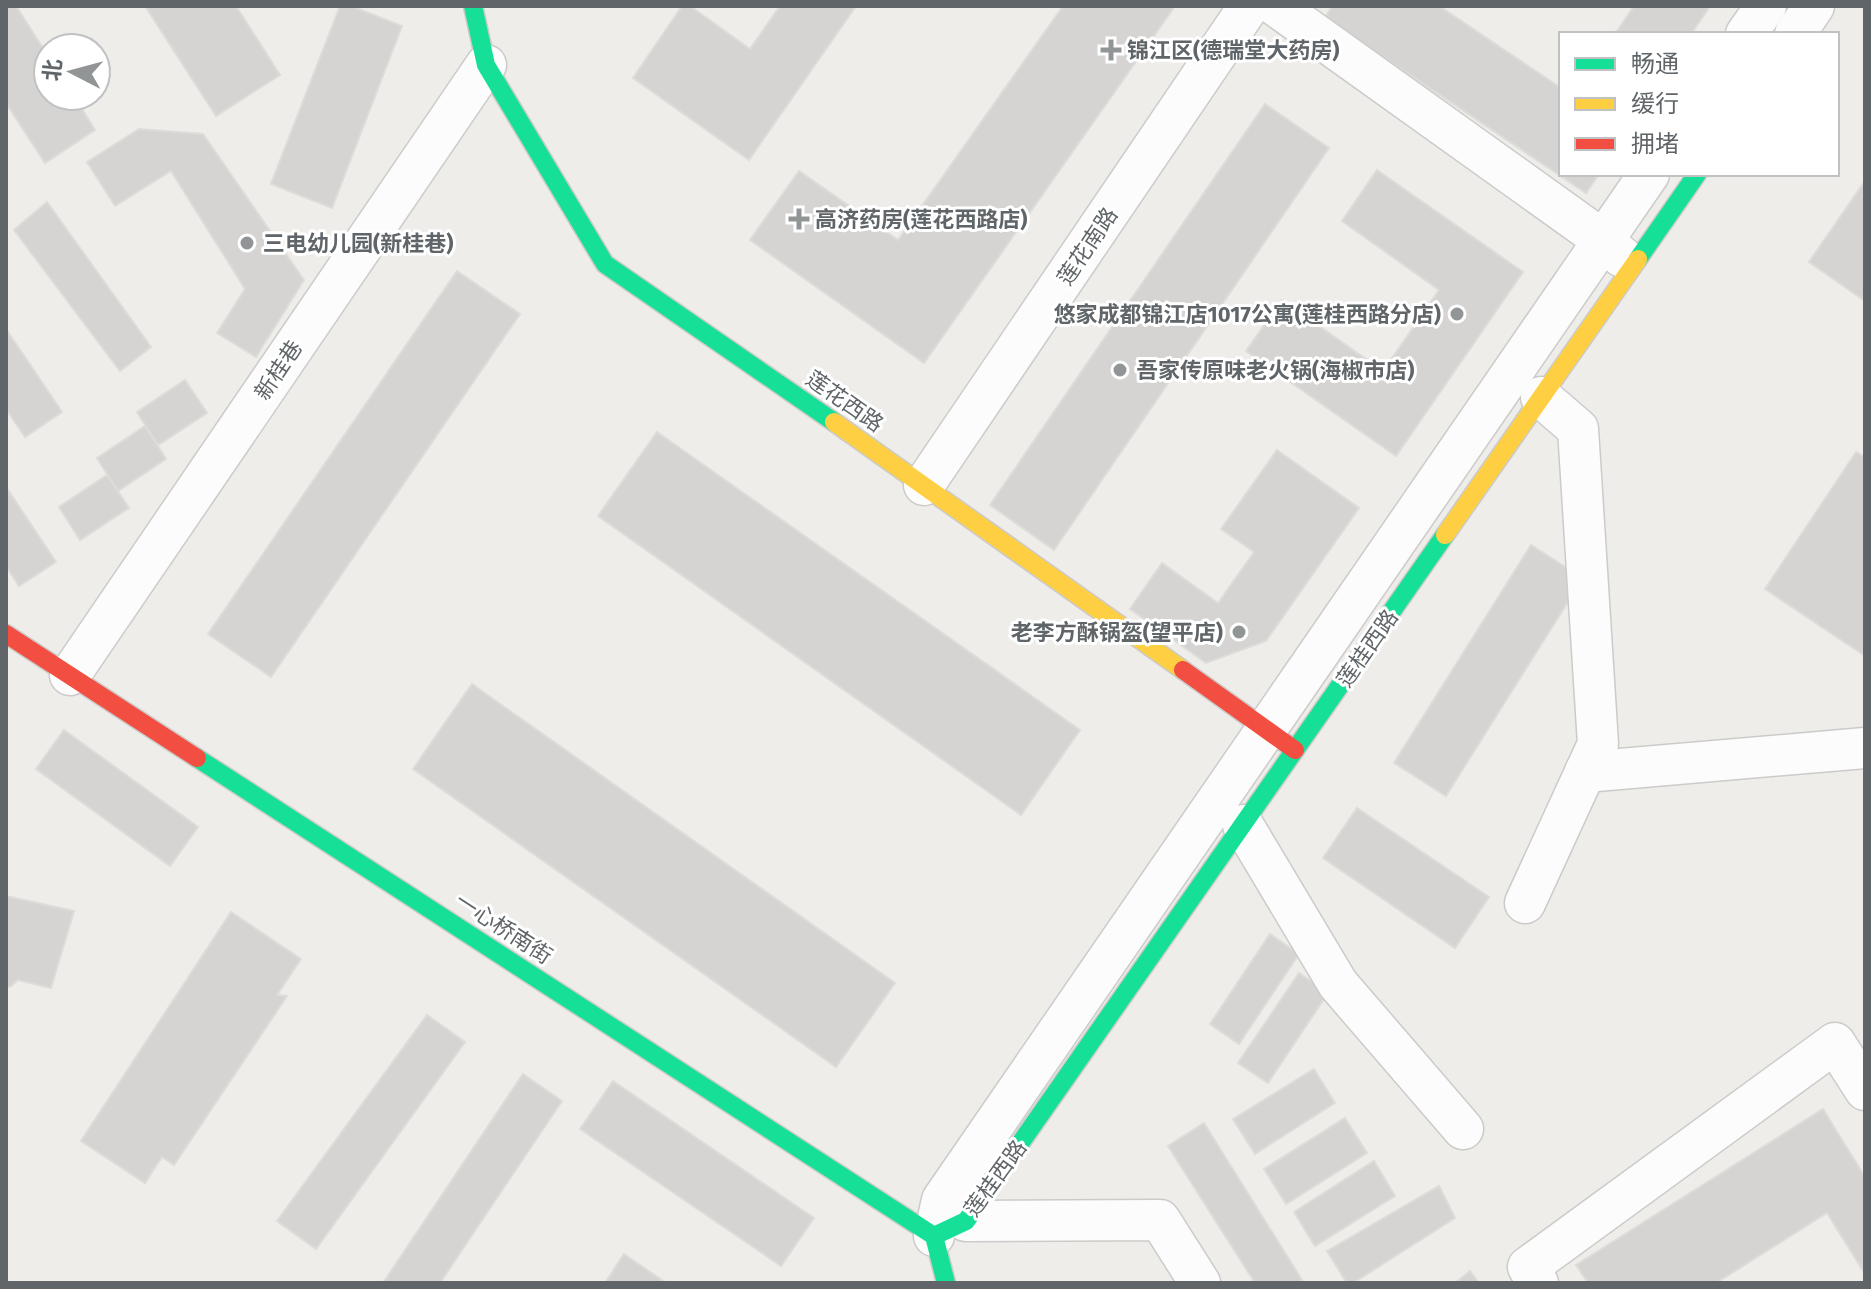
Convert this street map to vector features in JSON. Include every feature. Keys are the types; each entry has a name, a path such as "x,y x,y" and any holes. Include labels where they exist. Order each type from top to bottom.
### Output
{"street":[{"name":"莲花西路","path":"473,6 486,65 605,264 924,485 1281,740"},
{"name":"莲花南路","path":"924,485 1249,6"},
{"path":"1276,6 1603,240 1633,266"},
{"path":"1747,32 1766,6"},
{"path":"1796,32 1814,6"},
{"name":"新桂巷","path":"70,675 486,65"},
{"name":"莲桂西路","path":"950,1228 1243,825 1281,740 1603,240 1648,176"},
{"name":"莲桂西路","path":"950,1228 942,1200 1281,740 1541,397 1696,176"},
{"path":"1525,903 1598,744 1578,429 1541,397"},
{"name":"一心桥南街","path":"6,634 950,1228"},
{"path":"1585,772 1865,748"},
{"path":"1243,825 1338,984 1463,1129"},
{"path":"1538,1283 1528,1267 1835,1043 1865,1090"},
{"path":"946,1283 950,1228 1160,1220 1200,1283"}],"building":[{"path":"6,6 16,6 33,32 32,112 84,112 95,130 45,163 6,103"},
{"path":"145,6 236,6 280,75 216,116"},
{"path":"340,6 351,6 402,26 332,208 271,184"},
{"path":"682,6 690,6 750,49 780,6 856,6 749,160 633,78"},
{"path":"1063,6 1175,6 924,363 750,240 799,171 898,240"},
{"path":"1332,6 1439,6 1559,87 1559,175 1325,18"},
{"path":"1634,6 1710,6 1692,32 1616,32"},
{"path":"1265,104 1329,148 1054,550 990,505"},
{"name":"三电幼儿园(新桂巷)","path":"139,129 203,134 304,280 256,357 217,333 245,289 171,171 115,206 87,162"},
{"path":"1377,170 1523,272 1396,456 1246,351 1282,300 1383,371 1439,290 1342,221"},
{"path":"1561,176 1598,176 1586,193"},
{"path":"1865,181 1865,301 1809,262"},
{"path":"47,202 151,347 120,371 14,230"},
{"path":"457,271 520,314 271,677 208,634"},
{"path":"6,329 62,412 25,437 6,409"},
{"path":"185,380 207,413 158,445 137,412"},
{"path":"145,426 166,459 118,491 97,458"},
{"path":"657,432 1080,730 1021,815 598,516"},
{"path":"1277,450 1359,508 1266,641 1206,663 1130,609 1162,563 1218,603 1254,552 1221,529"},
{"path":"1856,452 1865,457 1865,656 1765,589"},
{"path":"107,475 129,508 80,540 59,507"},
{"path":"6,487 56,562 19,586 6,566"},
{"path":"1531,545 1583,578 1446,796 1394,763"},
{"path":"472,684 895,983 836,1067 413,769"},
{"path":"64,730 198,827 170,866 36,769"},
{"path":"1357,808 1489,897 1455,948 1323,858"},
{"path":"6,896 74,911 51,988 18,980 10,987 6,986"},
{"path":"231,912 301,959 277,995 287,996 174,1165 162,1157 145,1183 81,1141"},
{"path":"1270,934 1299,954 1239,1044 1210,1024"},
{"path":"1299,973 1328,993 1268,1083 1238,1063"},
{"path":"427,1015 465,1042 316,1249 277,1221"},
{"path":"1314,1069 1335,1103 1255,1154 1233,1119"},
{"path":"523,1074 562,1101 440,1283 383,1283"},
{"path":"613,1081 814,1218 781,1266 580,1129"},
{"path":"1823,1109 1865,1177 1865,1274 1827,1213 1716,1283 1588,1283 1576,1265"},
{"path":"1345,1118 1367,1153 1286,1204 1264,1169"},
{"path":"1204,1123 1302,1280 1298,1283 1255,1283 1168,1146"},
{"path":"1374,1161 1395,1196 1315,1246 1294,1212"},
{"path":"1439,1186 1455,1218 1353,1283 1347,1283 1327,1251"},
{"path":"624,1254 666,1283 605,1283"},
{"path":"1470,1271 1479,1283 1455,1283"}],"traffic: fast":[{"path":"473,6 486,65 605,264 834,422"},
{"path":"1638,259 1696,176"},
{"path":"934,1236 966,1221 1445,535"},
{"path":"197,758 934,1236 946,1283"}],"traffic: slow":[{"path":"1445,535 1638,259"},
{"path":"834,422 1183,670"}],"traffic: jam":[{"path":"6,634 197,758"},
{"path":"1183,670 1295,750"}],"place":[{"name":"锦江区(德瑞堂大药房)","path":"1111,50"},
{"name":"高济药房(莲花西路店)","path":"799,219"},
{"name":"三电幼儿园(新桂巷)","path":"247,243"},
{"name":"悠家成都锦江店1017公寓(莲桂西路分店)","path":"1457,314"},
{"name":"吾家传原味老火锅(海椒市店)","path":"1120,370"},
{"name":"老李方酥锅盔(望平店)","path":"1239,632"}]}
